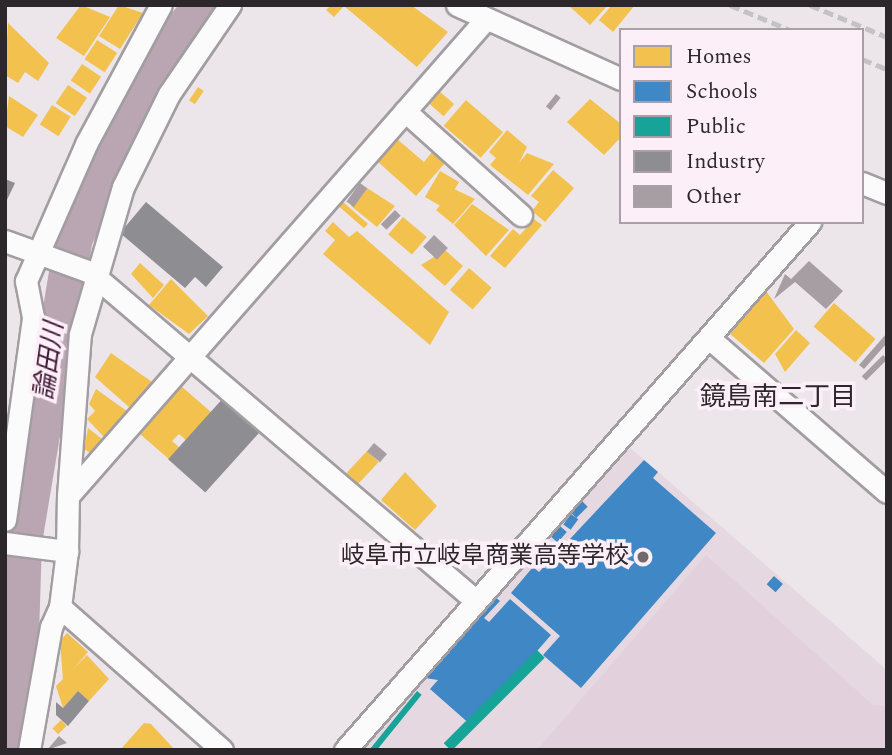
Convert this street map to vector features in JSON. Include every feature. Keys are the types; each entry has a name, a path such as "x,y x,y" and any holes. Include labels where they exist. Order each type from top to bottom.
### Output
{"street":[{"path":"29,750 51,627 60,607 60,550 68,496 80,334 95,276 123,187 169,94 230,5"},
{"path":"457,5 484,21 619,78"},
{"path":"5,520 33,317 26,281 156,7"},
{"path":"68,496 484,21"},
{"path":"405,111 521,215"},
{"path":"864,184 887,192"},
{"path":"345,750 808,224"},
{"path":"5,240 95,276 192,353 476,601"},
{"path":"709,338 887,492"},
{"path":"7,543 60,550"},
{"path":"60,607 222,750"}],"shaded area":[{"name":"岐阜市立岐阜商業高等学校","path":"627,445 887,670 887,750 360,750"},
{"path":"706,555 873,705 887,706 887,750 537,750"}],"building: Homes":[{"path":"81,5 110,17 84,56 56,38"},
{"path":"119,5 143,13 120,49 99,36"},
{"path":"331,5 411,5 448,32 417,67 344,6 334,17 326,10"},
{"path":"568,5 608,5 590,25"},
{"path":"612,5 635,5 613,32 599,20"},
{"path":"8,23 49,63 38,81 25,72 18,83 5,75"},
{"path":"97,40 117,53 105,72 84,59"},
{"path":"82,64 101,77 90,93 71,81"},
{"path":"68,85 87,98 75,116 56,103"},
{"path":"198,87 204,91 195,104 189,100"},
{"path":"439,91 454,104 444,116 429,103"},
{"path":"9,96 38,115 23,137 5,126"},
{"path":"590,99 619,122 619,139 604,155 567,122"},
{"path":"466,100 503,132 481,158 444,126"},
{"path":"52,105 71,117 58,136 40,125"},
{"path":"507,130 527,147 519,163 527,153 554,164 528,195 490,165 496,158 489,152"},
{"path":"397,139 424,162 432,152 445,163 416,196 377,161"},
{"path":"553,170 574,188 545,222 532,211 539,202 531,196"},
{"path":"440,171 459,182 444,208 425,197"},
{"path":"367,188 395,206 377,227 351,206"},
{"path":"454,189 475,199 453,224 436,210"},
{"path":"343,202 368,224 364,228 339,207"},
{"path":"472,204 509,230 486,256 454,225"},
{"path":"403,217 427,237 412,255 388,235"},
{"path":"534,219 542,225 505,268 490,256 513,229 520,235"},
{"path":"333,222 349,237 357,231 449,312 430,345 323,254 335,240 325,231"},
{"path":"445,250 463,266 445,286 421,265"},
{"path":"140,263 164,285 153,298 131,274"},
{"path":"469,268 492,288 473,310 450,290"},
{"path":"171,279 208,316 189,334 149,305"},
{"path":"766,291 794,329 764,363 729,333"},
{"path":"834,303 876,339 855,362 814,326"},
{"path":"796,330 810,343 785,372 775,354"},
{"path":"111,353 152,382 129,407 95,377"},
{"path":"181,386 211,412 189,443 179,434 172,441 180,448 170,460 140,434"},
{"path":"96,389 131,414 106,439 87,419 95,411 89,404"},
{"path":"88,428 102,439 92,454 84,449"},
{"path":"367,451 379,462 358,484 347,473"},
{"path":"405,472 437,506 415,530 381,500"},
{"path":"67,633 88,652 63,681 60,641"},
{"path":"87,655 109,679 89,701 78,691 63,708 56,686"},
{"path":"61,720 67,726 58,734 53,728"},
{"path":"144,723 151,724 175,750 120,750"}],"building: Schools":[{"path":"644,460 658,472 653,478 716,533 581,688 543,655 560,636 511,593 533,567 539,572"},
{"path":"582,501 588,507 576,518 571,512"},
{"path":"571,514 578,519 571,530 563,525"},
{"path":"560,526 567,532 558,542 551,537"},
{"path":"774,576 783,584 776,592 767,584"},
{"path":"495,597 500,601 484,618 489,622 510,599 551,635 472,726 430,689 438,680 425,678"}],"building: Public":[{"path":"537,650 545,658 453,750 444,743"},
{"path":"417,691 422,695 377,750 369,750"}],"building: Industry":[{"path":"5,179 15,183 5,204"},
{"path":"146,202 223,267 206,287 195,277 185,288 120,233"},
{"path":"225,396 262,429 205,493 168,459"},
{"path":"78,691 89,701 68,726 56,715 56,702 63,708"}],"building: Other":[{"path":"556,94 561,98 551,110 546,106"},
{"path":"360,183 367,188 354,207 346,202"},
{"path":"395,210 401,216 387,230 381,224"},
{"path":"434,235 448,248 437,260 423,247"},
{"path":"809,261 843,291 826,309 795,282 774,299 785,274 791,279"},
{"path":"887,333 887,343 864,369 859,365"},
{"path":"883,355 887,359 866,380 862,376"},
{"path":"374,443 387,454 380,462 367,451"},
{"path":"59,736 67,743 47,750"}],"waterway":[{"name":"論田川","path":"6,750 18,699 23,542 74,238 175,39 203,5"}],"railway":[{"path":"730,5 785,28"},
{"path":"810,5 887,37"},
{"path":"864,60 887,69"}],"place":[{"name":"岐阜市立岐阜商業高等学校","path":"643,557"}],"district":[{"name":"鏡島南二丁目","path":"778,398"}]}
